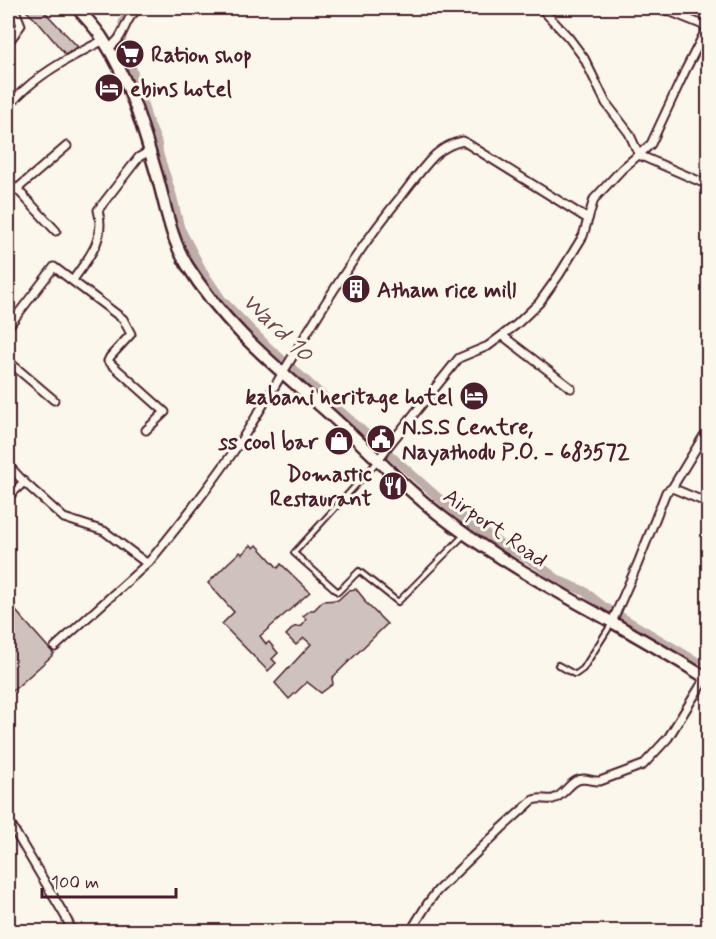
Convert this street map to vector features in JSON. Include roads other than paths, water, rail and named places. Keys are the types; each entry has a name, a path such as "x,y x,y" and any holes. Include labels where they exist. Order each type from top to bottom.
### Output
{"main road":[{"name":"Airport Road","path":"77,8 106,44 126,81 150,151 170,227 186,263 225,317 452,525 545,584 707,678"}],"street":[{"path":"8,43 21,25 14,8"},
{"path":"8,107 23,90 74,55 106,44 115,45 129,19 139,8"},
{"path":"541,8 570,38 584,58 606,103 629,133 639,155 708,185"},
{"path":"379,459 459,358 488,346 503,336 539,303 583,236 594,199 622,169 651,144 708,26 661,8"},
{"path":"55,647 149,562 212,483 240,442 335,285 380,221 436,154 452,143 463,141 588,219"},
{"path":"17,189 68,146"},
{"path":"73,280 96,246 101,222 98,210 139,157 150,151"},
{"path":"8,183 17,189 56,231"},
{"path":"8,327 54,267 73,280 123,319 131,334 108,361 165,411 146,430"},
{"path":"503,336 571,388"},
{"path":"8,361 54,400"},
{"path":"612,622 666,492 672,488 708,432"},
{"path":"8,465 64,518 104,531 145,562 149,562"},
{"path":"8,497 24,482"},
{"path":"672,488 708,503"},
{"path":"410,932 437,891 533,800 553,799 580,779 596,782 643,765 668,738 707,678"},
{"path":"8,820 10,831 65,916 72,932"}],"lane":[{"path":"379,459 294,553 338,592 358,571 398,602 465,534"},
{"path":"558,665 574,674 579,673 612,622"}],"waterway":[{"name":"Ward 10","path":"129,8 123,23 121,48 131,65 157,142 180,228 203,272 222,300 267,346 450,508 494,540 538,565 560,581 584,591 603,606 708,668"}],"place":[{"name":"Ration shop","path":"130,54"},
{"name":"ebins hotel","path":"109,88"},
{"name":"Atham rice mill","path":"356,289"},
{"name":"kabani heritage hotel","path":"474,396"},
{"name":"N.S.S Centre, Nayathodu P.O. - 683572","path":"381,439"},
{"name":"ss cool bar","path":"339,441"},
{"name":"Domastic Restaurant","path":"393,486"}]}
